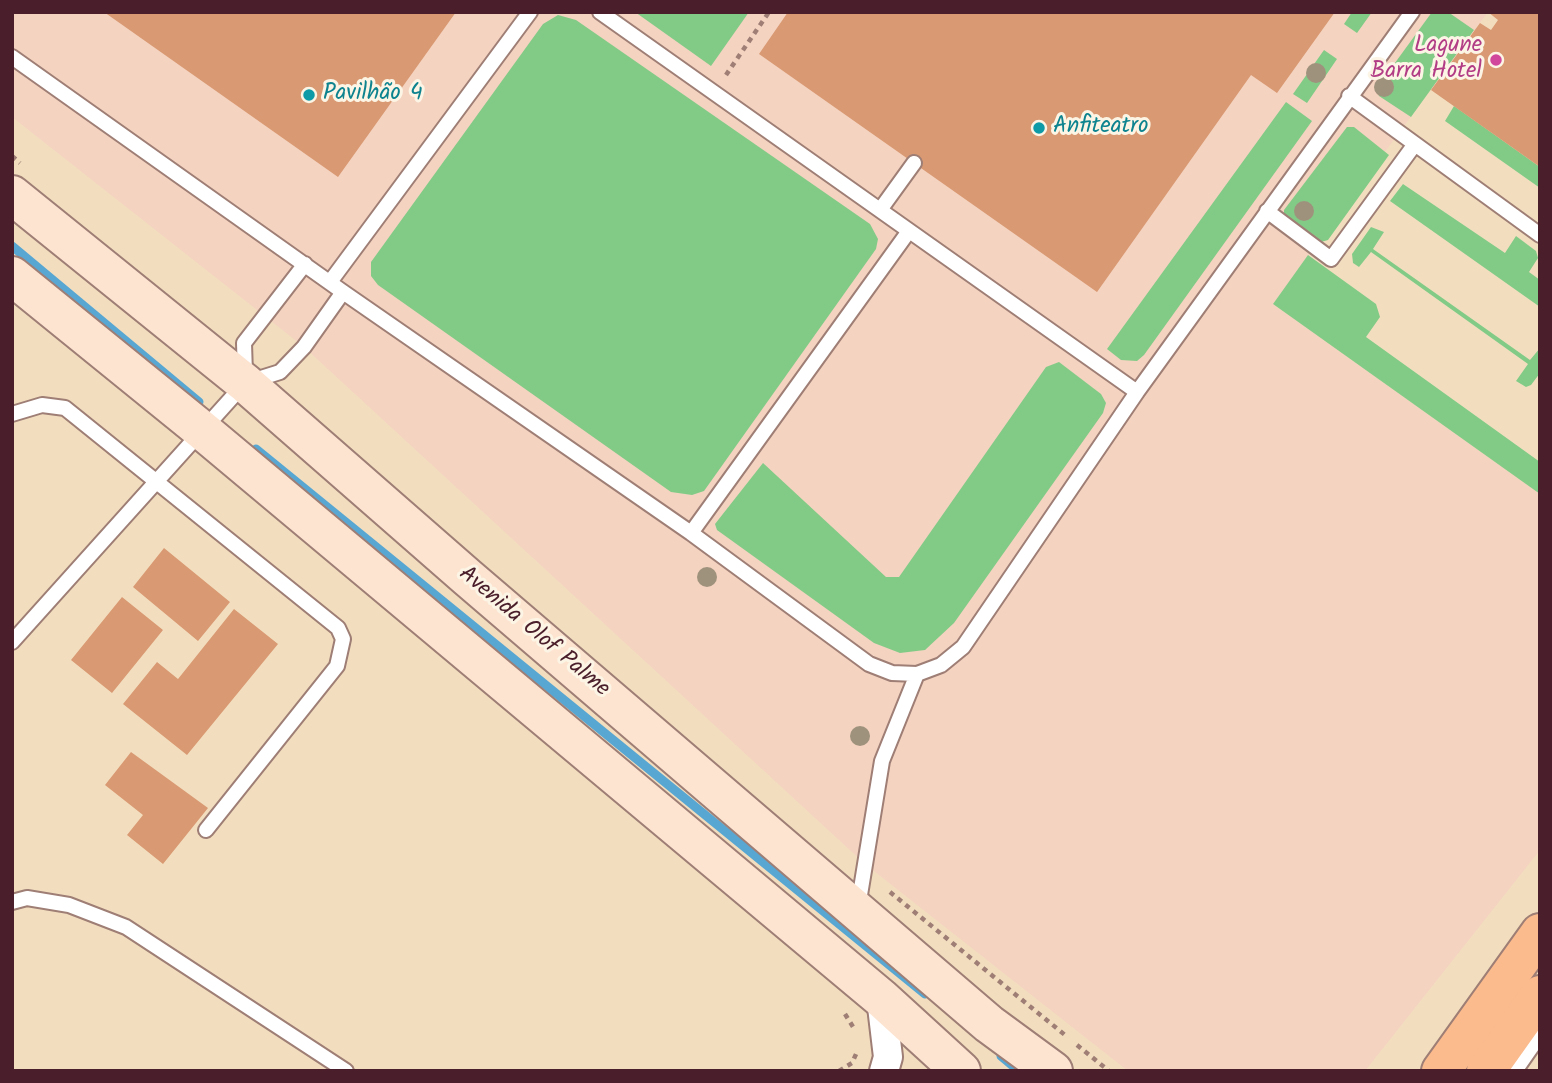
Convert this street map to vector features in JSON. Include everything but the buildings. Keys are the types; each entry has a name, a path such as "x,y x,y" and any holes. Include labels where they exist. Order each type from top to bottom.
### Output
{"main road":[{"path":"1441,1071 1540,933"},
{"path":"1486,1071 1540,995"}],"street":[{"name":"Avenida Olof Palme","path":"12,195 245,383 989,1024 1053,1071"},
{"path":"12,276 203,431 843,966 961,1071"},
{"path":"881,998 888,1057 884,1071"}],"lane":[{"path":"330,282 530,12"},
{"path":"600,12 1137,392"},
{"path":"12,57 342,292 691,533 869,664 892,673 917,674 941,665 963,647 1137,392 1412,12"},
{"path":"1349,96 1540,235"},
{"path":"1267,211 1331,258 1415,144"},
{"path":"880,210 914,163"},
{"path":"691,533 909,231"},
{"path":"245,383 244,343 305,264"},
{"path":"12,642 245,383 280,372 304,347 342,292"},
{"path":"12,414 42,405 65,408 338,628 343,639 337,666 205,830"},
{"path":"857,909 882,761 917,674"},
{"path":"12,902 27,898 68,905 126,928 346,1071"},
{"path":"1516,1071 1540,1035"}],"path":[{"path":"714,93 769,12"},
{"path":"843,966 835,998 857,1035"},
{"path":"839,1071 852,1063 859,1041"}],"shaded area":[{"path":"12,12 1488,12 1273,304 1540,494 1540,850 1365,1071 1128,1071 865,864 304,347 12,117"}],"green space":[{"path":"635,12 749,12 711,66"},
{"path":"1352,12 1372,12 1357,33 1344,24"},
{"path":"1432,12 1448,12 1474,30 1411,117 1379,96 1376,89"},
{"path":"558,15 576,20 870,224 878,239 876,249 704,491 692,495 671,492 378,285 371,276 371,262 543,24"},
{"path":"1324,50 1337,59 1307,103 1293,94"},
{"path":"1286,102 1312,121 1144,355 1137,361 1121,360 1107,349"},
{"path":"1454,106 1540,167 1540,188 1445,121"},
{"path":"1347,127 1354,127 1389,155 1328,240 1321,242 1284,215 1284,210"},
{"path":"1403,184 1505,253 1516,236 1536,251 1538,258 1529,272 1540,280 1540,307 1390,201"},
{"path":"1371,227 1384,232 1373,249 1530,360 1540,348 1540,373 1531,385 1526,387 1516,381 1528,364 1371,252 1359,267 1353,263 1352,254"},
{"path":"1308,255 1376,304 1380,317 1366,337 1540,462 1540,494 1273,304"},
{"path":"1059,362 1101,394 1106,403 1103,413 954,623 925,650 900,653 874,643 717,530 715,524 763,463 886,577 899,577 1046,367"}],"waterway":[{"path":"12,246 199,402"},
{"path":"256,449 925,994"},
{"path":"1001,1056 1019,1071"}],"place":[{"name":"Lagune Barra Hotel","path":"1496,60"},
{"name":"Pavilhão 4","path":"309,95"},
{"name":"Anfiteatro","path":"1039,128"}]}
